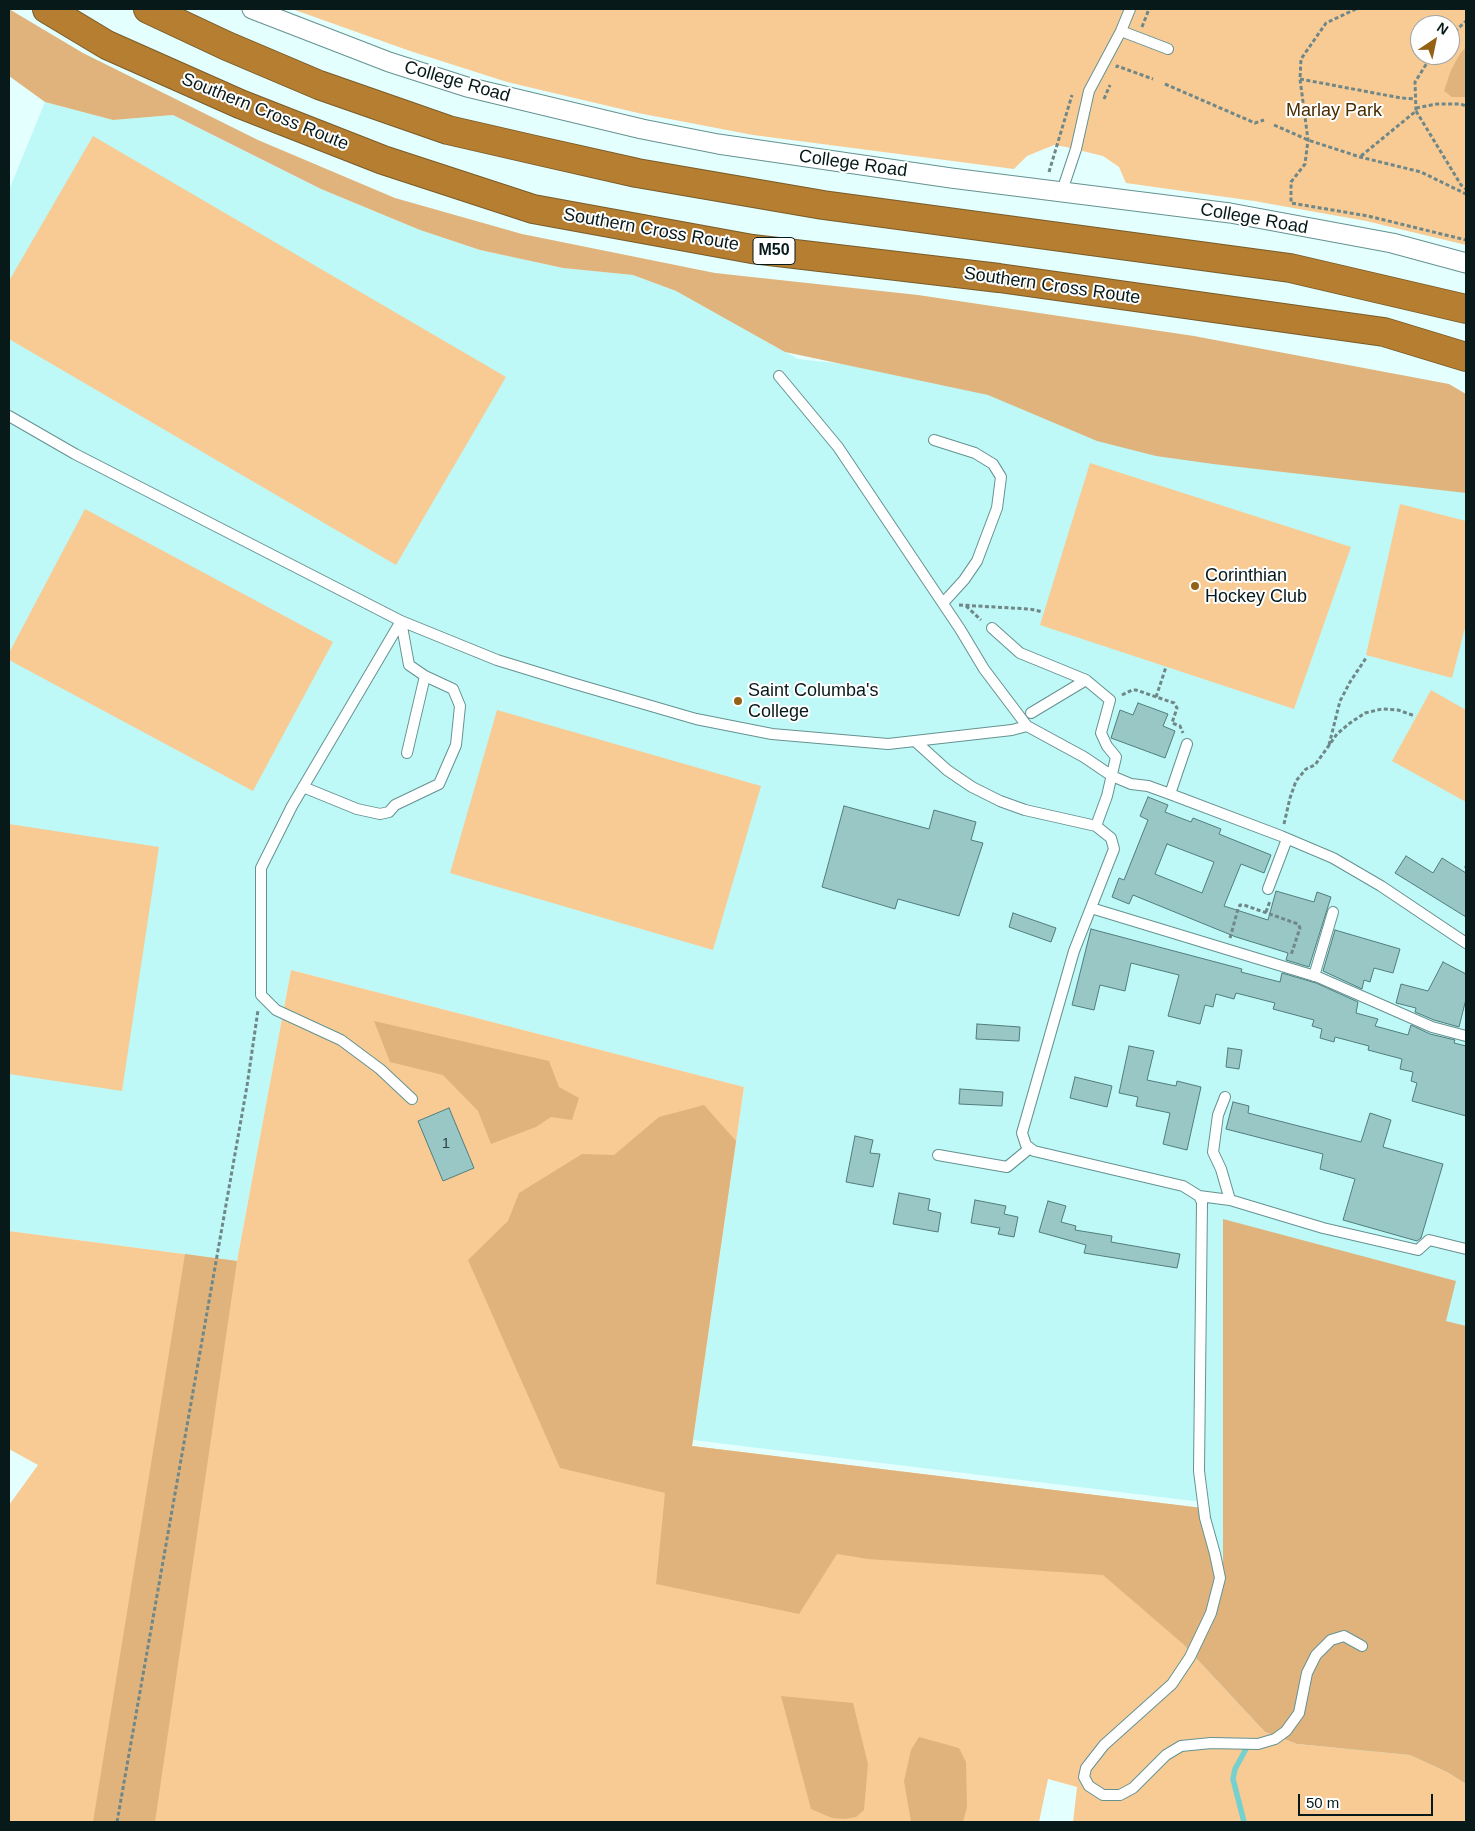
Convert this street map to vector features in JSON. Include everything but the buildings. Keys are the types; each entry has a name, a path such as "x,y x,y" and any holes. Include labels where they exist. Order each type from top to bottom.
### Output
{"highway":[{"name":"Southern Cross Route","path":"47,9 107,45 240,104 384,160 533,209 752,248 999,278 1384,332 1466,357"},
{"path":"148,9 227,46 318,84 448,130 535,150 637,173 823,205 1290,268 1466,309"}],"street":[{"name":"College Road","path":"252,9 389,62 467,87 642,129 718,144 811,158 951,178 1230,213 1392,243 1466,263"}],"lane":[{"path":"1062,191 1076,149 1089,91 1121,31 1130,9"},
{"path":"1121,31 1168,49"},
{"path":"779,376 838,447 943,603 984,669 1027,726 1084,757 1112,776 1131,784 1148,786 1170,794 1284,837 1333,858 1381,886 1466,943"},
{"path":"9,416 75,454 401,621 497,660 696,719 772,734 888,744 1012,730 1027,726"},
{"path":"934,440 975,453 993,464 1002,477 996,508 977,561 964,580 943,603"},
{"path":"303,787 358,809 380,814 389,812 395,805 439,784 456,745 460,706 453,689 425,676 408,665 401,621"},
{"path":"401,621 303,787 261,868 261,995 276,1010 341,1040 380,1069 412,1099"},
{"path":"992,628 1020,653 1086,680 1110,700 1101,733 1107,746 1116,757 1096,826"},
{"path":"407,753 425,676"},
{"path":"1031,712 1086,680"},
{"path":"915,741 947,770 972,787 1000,801 1025,810 1096,826 1110,838 1114,849 1074,951 1022,1133 1026,1145 1034,1151 1183,1186 1199,1196 1230,1200 1323,1228 1418,1250 1429,1240 1466,1248"},
{"path":"1170,794 1187,744"},
{"path":"1268,889 1284,837"},
{"path":"1091,908 1314,976 1432,1027 1466,1036"},
{"path":"1314,976 1333,912"},
{"path":"1225,1097 1218,1115 1213,1152 1221,1169 1230,1200"},
{"path":"938,1156 1007,1167 1030,1148"},
{"path":"1199,1196 1202,1202 1199,1471 1205,1518 1220,1578 1211,1613 1190,1657 1172,1684 1104,1745 1086,1768 1084,1777 1089,1786 1103,1795 1120,1795 1133,1788 1166,1755 1181,1746 1211,1743 1258,1744 1275,1739 1286,1731 1299,1713 1307,1673 1316,1655 1331,1640 1344,1636 1362,1646"}],"path":[{"path":"1142,27 1149,9"},
{"path":"1356,9 1326,23 1301,59 1300,79 1308,140 1304,164 1291,182 1291,203 1368,216 1466,240"},
{"path":"1426,65 1415,82 1416,110 1466,189"},
{"path":"1114,74 1118,66 1154,79"},
{"path":"1300,79 1401,98 1416,99"},
{"path":"1104,98 1111,82"},
{"path":"1165,84 1256,123 1264,120"},
{"path":"1046,181 1073,91"},
{"path":"1360,157 1416,110 1437,104 1461,104 1466,106"},
{"path":"1274,124 1308,140 1360,157 1421,172 1466,194"},
{"path":"943,603 1030,609 1043,612"},
{"path":"966,606 992,628"},
{"path":"1328,748 1340,701 1366,658"},
{"path":"1156,697 1166,667"},
{"path":"1110,700 1132,690 1174,703 1177,708 1172,723 1180,726 1187,744"},
{"path":"1284,837 1290,798 1296,781 1306,769 1315,765 1337,734 1365,713 1382,709 1398,710 1415,716"},
{"path":"1227,949 1238,909 1244,905 1298,924 1300,928 1287,968"},
{"path":"117,1822 247,1086 261,995"}],"shaded area":[{"path":"9,9 83,53 258,140 395,198 522,234 715,273 918,295 1194,336 1449,384 1466,394 1466,493 1156,456 1097,441 988,395 785,352 676,291 633,275 563,268 480,250 420,230 321,189 173,115 113,120 45,102 9,76"},
{"path":"1466,47 1466,97 1452,97 1444,91 1454,65 1460,65 1460,54"},
{"name":"Saint Columba's College","path":"45,102 113,120 173,115 321,189 420,230 480,250 563,268 633,275 676,291 798,359 989,380 1466,395 1466,1784 1447,1772 1265,1732 1182,1643 1202,1502 693,1440 744,1087 291,970 237,1261 9,1231 9,190"},
{"path":"374,1021 549,1061 559,1087 579,1098 572,1120 551,1117 536,1127 491,1144 478,1111 443,1075 390,1062"},
{"path":"704,1105 736,1141 692,1446 1202,1508 1223,1584 1223,1219 1456,1281 1446,1321 1466,1326 1466,1784 1447,1772 1410,1755 1297,1744 1265,1732 1182,1643 1103,1575 868,1559 837,1554 799,1614 656,1584 665,1493 560,1468 468,1260 508,1221 519,1193 582,1154 614,1155 659,1117"},
{"path":"185,1254 237,1261 155,1822 93,1822"},
{"path":"781,1696 853,1703 868,1764 864,1810 856,1817 845,1819 832,1818 811,1809"},
{"path":"919,1737 959,1748 966,1762 967,1807 963,1822 911,1822 904,1781 911,1750"}],"green space":[{"name":"Marlay Park","path":"292,9 1466,9 1466,245 1366,221 1254,201 1126,183 1119,167 1103,156 1066,147 1054,145 1027,156 1014,169 753,135 638,113 507,82 410,51"},
{"path":"93,136 506,377 396,565 9,339 9,281"},
{"name":"Corinthian Hockey Club","path":"1090,463 1351,547 1294,709 1040,625"},
{"path":"1400,504 1466,521 1466,624 1452,678 1366,655"},
{"path":"85,509 333,642 253,791 9,660 9,653"},
{"path":"1431,690 1466,710 1466,802 1392,761"},
{"path":"497,710 761,786 713,950 450,873"},
{"path":"9,824 159,847 122,1091 9,1074"},
{"path":"291,970 744,1087 692,1446 1202,1508 1182,1643 1265,1732 1297,1744 1410,1755 1447,1772 1466,1784 1466,1822 1073,1822 1077,1787 1048,1779 1039,1822 9,1822 9,1505 38,1465 9,1449 9,1231 237,1261"}],"waterway":[{"path":"1244,1822 1233,1779 1235,1769 1246,1749"}],"place":[{"name":"Corinthian Hockey Club","path":"1195,586"},
{"name":"Saint Columba's College","path":"738,701"}]}
